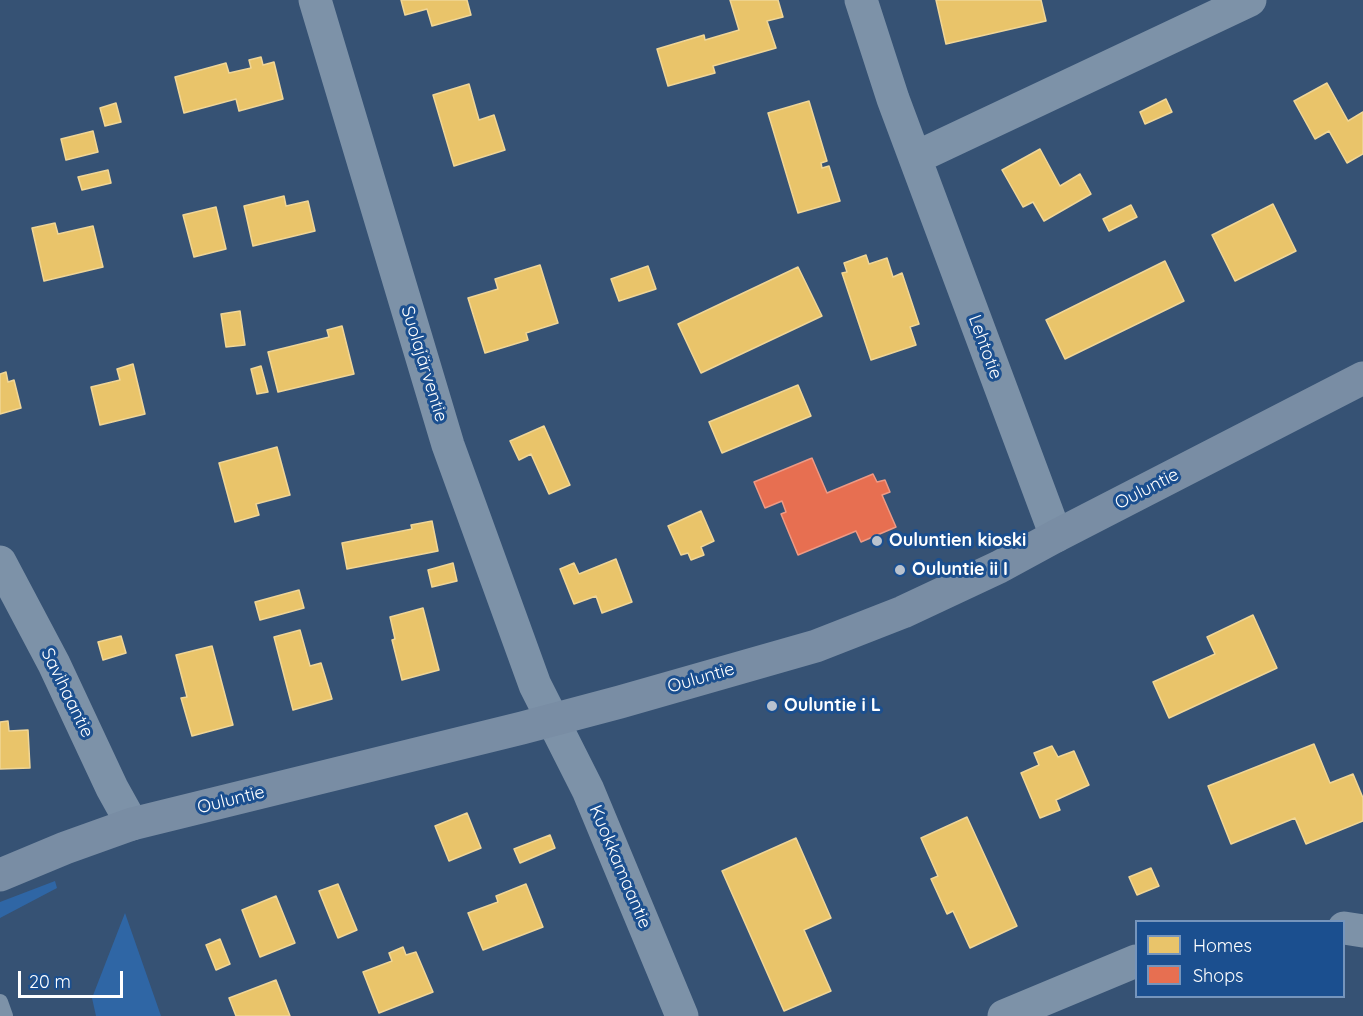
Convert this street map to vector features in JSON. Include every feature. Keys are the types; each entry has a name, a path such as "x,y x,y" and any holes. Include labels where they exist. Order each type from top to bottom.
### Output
{"main road":[{"name":"Ouluntie","path":"0,875 64,848 132,824 553,720 816,646 903,612 999,567 1363,378"}],"street":[{"name":"Suolajärventie","path":"315,0 448,445 536,686 553,720"},
{"name":"Lehtotie","path":"861,0 915,158 1056,536"},
{"path":"915,158 1250,0"},
{"name":"Savihaantie","path":"0,562 54,664 112,788 132,824"},
{"name":"Kuokkamaantie","path":"553,720 588,790 682,1016"},
{"path":"1345,928 1363,930"},
{"path":"1004,1016 1135,963"}],"lane":[{"path":"0,1002 5,1016"}],"shaded area":[{"path":"55,881 57,888 0,918 0,902"},
{"path":"125,913 161,1016 96,1016 92,998"}],"building: Homes":[{"path":"401,0 467,0 471,15 432,26 427,9 405,15"},
{"path":"730,0 778,0 783,17 767,21 776,48 713,66 715,73 668,86 657,49 704,35 705,40 739,30"},
{"path":"936,0 1041,0 1046,21 946,44"},
{"path":"261,57 263,65 274,62 283,99 239,111 236,99 184,113 175,77 226,63 229,73 251,68 249,60"},
{"path":"1327,83 1348,121 1363,112 1363,154 1347,163 1329,131 1315,139 1294,101"},
{"path":"469,84 479,120 494,115 505,150 454,166 433,95"},
{"path":"1166,99 1172,112 1145,124 1140,112"},
{"path":"809,101 827,161 821,163 822,168 829,166 840,201 798,213 768,113"},
{"path":"116,103 121,122 105,126 100,108"},
{"path":"93,131 98,152 66,160 61,139"},
{"path":"1040,149 1060,186 1080,174 1091,194 1044,221 1033,202 1023,207 1002,170"},
{"path":"108,170 111,183 82,190 78,177"},
{"path":"284,196 286,206 308,201 315,231 253,246 244,206"},
{"path":"1273,204 1296,251 1235,281 1212,235"},
{"path":"1131,205 1137,217 1109,231 1103,219"},
{"path":"216,207 226,249 194,257 183,215"},
{"path":"55,223 58,234 93,226 103,267 44,281 32,228"},
{"path":"866,255 869,264 887,258 893,277 902,273 919,324 910,327 916,345 871,360 842,273 847,272 844,263"},
{"path":"1165,261 1184,301 1065,359 1046,320"},
{"path":"540,265 558,323 526,333 528,340 485,353 468,298 498,289 495,279"},
{"path":"648,266 656,289 619,301 611,279"},
{"path":"798,267 822,316 701,373 678,324"},
{"path":"240,311 245,345 226,347 221,314"},
{"path":"342,326 354,374 278,392 268,352 329,337 327,330"},
{"path":"133,364 145,414 100,425 91,387 120,380 117,369"},
{"path":"261,366 268,392 257,394 251,369"},
{"path":"6,372 8,382 14,380 21,408 0,414 0,374"},
{"path":"798,385 811,416 722,453 709,422"},
{"path":"544,426 570,485 549,494 531,454 519,460 510,441"},
{"path":"277,447 290,495 256,504 259,515 235,522 219,463"},
{"path":"701,511 714,541 701,547 704,555 691,560 688,553 681,555 668,526"},
{"path":"432,521 438,551 347,569 342,543 412,529 411,525"},
{"path":"616,559 632,602 602,613 596,596 574,604 560,569 574,563 579,574"},
{"path":"453,563 457,581 432,587 428,570"},
{"path":"299,590 304,608 260,620 255,602"},
{"path":"423,608 439,670 402,680 392,640 395,639 390,617"},
{"path":"1253,615 1277,668 1169,718 1153,682 1215,654 1207,637"},
{"path":"300,630 310,666 321,663 332,699 293,710 274,637"},
{"path":"121,636 126,653 103,660 98,642"},
{"path":"212,646 233,725 192,736 181,698 187,697 176,655"},
{"path":"8,721 9,731 28,730 30,768 0,769 0,722"},
{"path":"1314,744 1330,783 1353,774 1363,798 1363,821 1306,844 1295,818 1231,844 1208,786"},
{"path":"1052,746 1058,757 1074,751 1089,785 1056,800 1060,810 1040,818 1021,773 1039,765 1034,753"},
{"path":"467,813 481,848 449,861 435,826"},
{"path":"967,817 1017,926 970,948 953,911 947,914 931,879 938,876 921,838"},
{"path":"550,835 555,848 520,863 514,849"},
{"path":"796,838 831,918 804,930 831,991 784,1011 722,871"},
{"path":"1151,868 1159,886 1137,895 1129,877"},
{"path":"338,884 357,930 338,938 319,891"},
{"path":"526,884 543,927 483,950 468,913 498,902 496,896"},
{"path":"276,896 295,943 260,957 242,910"},
{"path":"220,939 230,964 216,970 206,945"},
{"path":"403,947 406,955 416,952 433,992 379,1013 363,972 392,961 389,953"},
{"path":"276,980 290,1016 236,1016 229,998"}],"building: Shops":[{"path":"812,458 827,493 873,474 877,482 885,480 890,492 882,495 896,527 861,542 856,531 798,555 781,514 786,512 782,501 765,508 754,482"}],"place":[{"name":"Ouluntien kioski","path":"877,541"},
{"name":"Ouluntie ii I","path":"900,570"},
{"name":"Ouluntie i L","path":"772,706"}]}
